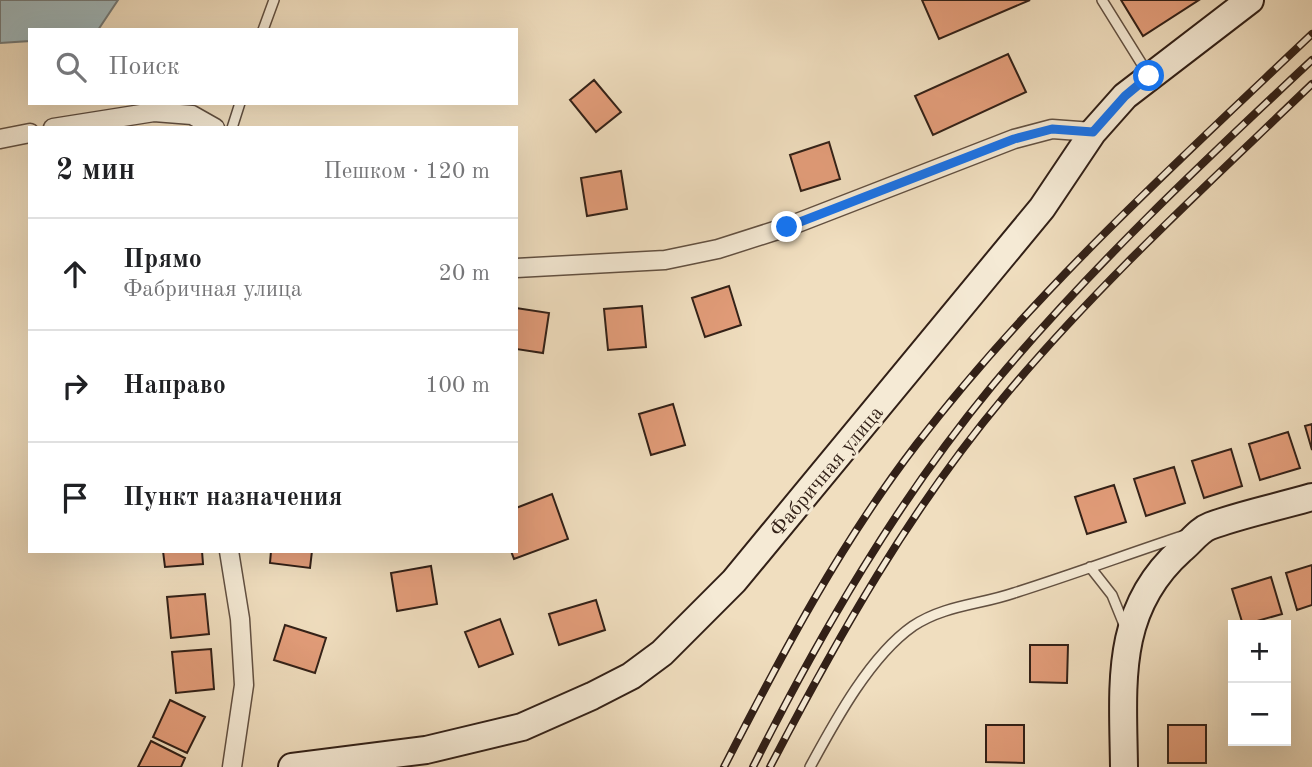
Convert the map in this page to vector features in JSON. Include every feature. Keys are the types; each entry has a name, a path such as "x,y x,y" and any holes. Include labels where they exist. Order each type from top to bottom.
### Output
{"main road":[{"name":"Фабричная улица","path":"292,767 426,750 522,727 631,676 662,653 734,581 1042,208 1093,132 1125,96 1250,0"},
{"path":"1124,767 1124,682 1128,642 1140,599 1159,570 1207,527 1312,497"}],"street":[{"path":"66,126 154,112 192,114 212,126"},
{"path":"518,268 665,260 718,249 787,227 1014,139 1052,129 1093,132"},
{"path":"0,139 28,133"},
{"path":"229,553 240,620 244,685 232,767"}],"lane":[{"path":"264,28 274,0"},
{"path":"1102,0 1149,76"},
{"path":"233,126 239,105"},
{"path":"810,767 846,704 873,667 912,627 946,608 1010,595 1207,527"},
{"path":"1090,567 1112,596 1122,616 1128,642"}],"water":[{"path":"0,0 118,0 99,28 28,28 28,41 0,43"}],"building":[{"path":"922,0 1030,0 939,39"},
{"path":"1121,0 1199,0 1143,36"},
{"path":"1008,54 1026,92 933,135 915,96"},
{"path":"594,80 621,112 596,132 570,100"},
{"path":"829,142 840,179 801,191 790,155"},
{"path":"621,171 627,209 587,216 581,178"},
{"path":"729,286 741,325 705,337 692,298"},
{"path":"642,306 646,347 608,350 604,309"},
{"path":"518,308 549,313 543,353 518,349"},
{"path":"673,404 685,445 651,455 639,414"},
{"path":"1312,424 1312,450 1305,426"},
{"path":"1288,432 1300,468 1260,480 1249,444"},
{"path":"1231,449 1242,486 1204,498 1192,461"},
{"path":"1174,467 1185,503 1146,516 1134,479"},
{"path":"1114,485 1126,522 1087,534 1075,497"},
{"path":"552,494 568,539 514,559 512,553 518,553 518,507"},
{"path":"163,553 202,553 203,564 165,567"},
{"path":"271,553 312,553 310,568 270,563"},
{"path":"1312,565 1312,605 1297,610 1286,573"},
{"path":"431,566 437,604 397,611 391,573"},
{"path":"1271,577 1282,614 1261,620 1241,620 1232,589"},
{"path":"205,594 209,634 171,638 167,597"},
{"path":"596,600 605,630 559,645 549,614"},
{"path":"500,619 513,654 479,667 465,632"},
{"path":"285,625 326,638 315,673 274,660"},
{"path":"1030,645 1068,645 1067,683 1030,682"},
{"path":"211,649 214,689 176,693 172,652"},
{"path":"170,700 205,717 187,753 153,737"},
{"path":"986,725 1024,725 1024,763 986,762"},
{"path":"1168,725 1206,725 1206,763 1168,763"},
{"path":"151,741 185,758 181,767 138,767"}],"railway":[{"path":"724,767 813,601 862,521 916,445 961,389 1056,283 1312,34"},
{"path":"753,767 805,668 862,570 892,522 957,430 1067,300 1188,178 1312,60"},
{"path":"770,767 877,575 937,484 1004,397 1115,275 1312,84"}],"route":[{"path":"787,227 1014,139 1052,129 1093,132 1125,96 1149,76"}]}
